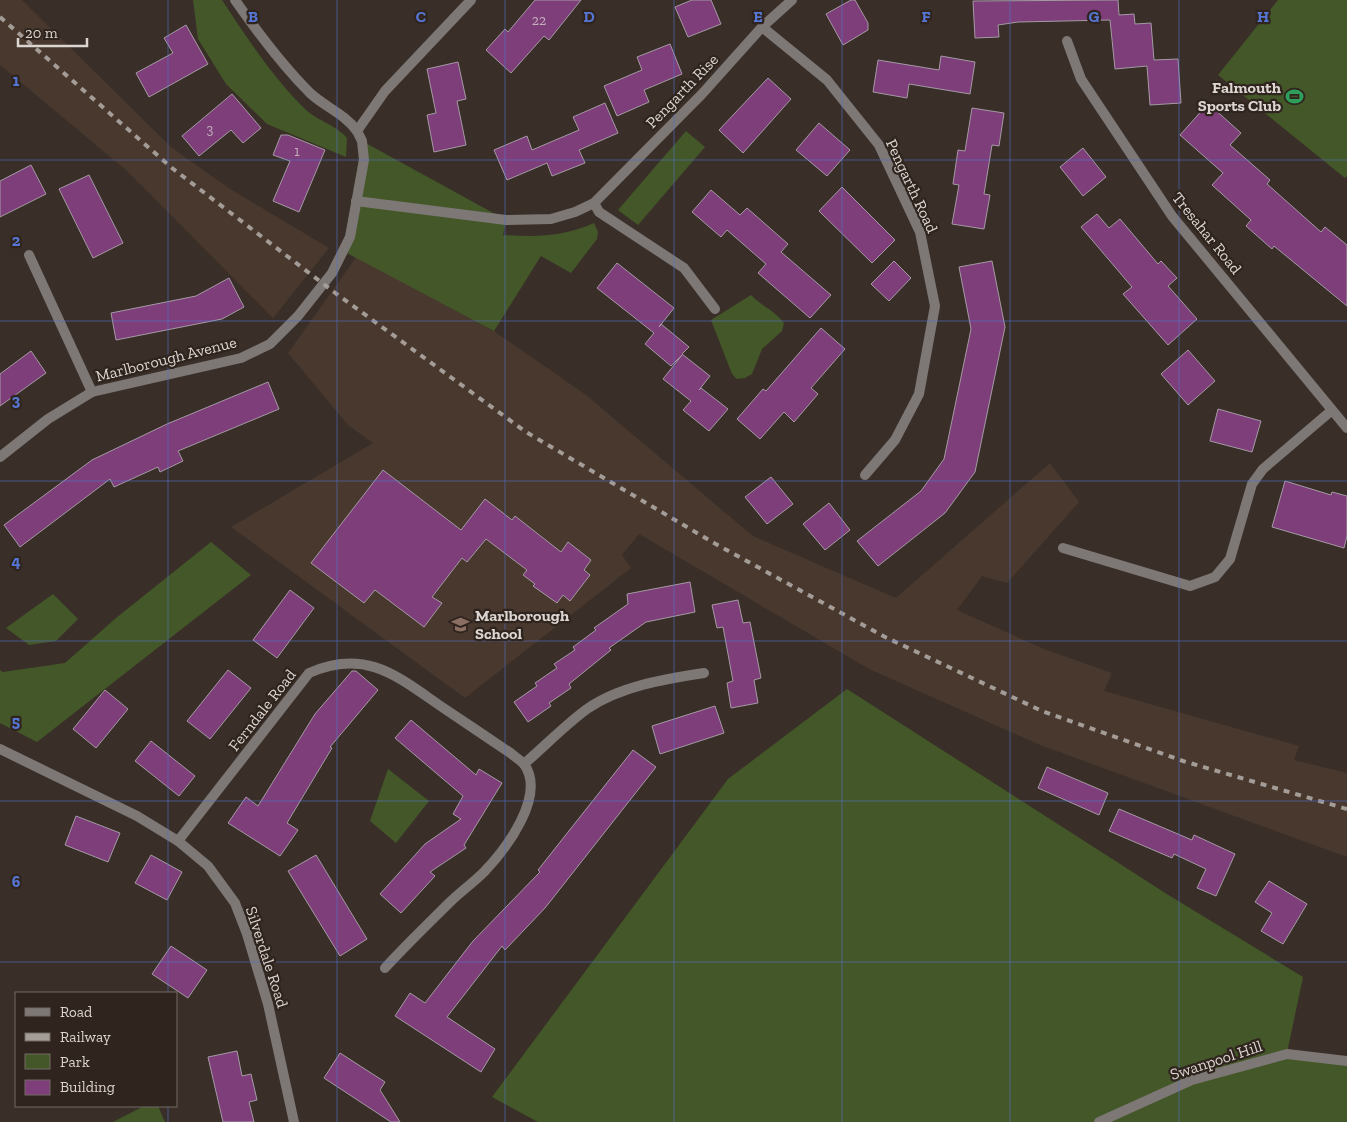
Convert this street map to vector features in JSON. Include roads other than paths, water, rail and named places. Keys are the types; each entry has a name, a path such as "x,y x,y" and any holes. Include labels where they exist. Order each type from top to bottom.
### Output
{"street":[{"path":"235,0 267,47 311,94 331,110 349,119 357,131 385,91 471,0"},
{"name":"Pengarth Rise","path":"356,202 506,220 551,219 575,212 594,203 702,94 762,27 792,0"},
{"name":"Pengarth Road","path":"762,27 827,80 879,145 920,232 935,306 920,394 895,440 865,475"},
{"name":"Tresahar Road","path":"1067,41 1081,79 1172,216 1347,428"},
{"name":"Marlborough Avenue","path":"0,457 48,419 92,392 241,358 270,344 298,316 332,272 350,237 364,160 362,141 357,131"},
{"path":"594,203 599,212 684,268 715,309"},
{"path":"29,255 92,392"},
{"path":"1064,548 1190,586 1215,576 1230,559 1252,484 1263,469 1331,410"},
{"name":"Ferndale Road","path":"178,841 310,673 325,666 347,663 362,664 392,673 524,764"},
{"path":"385,968 450,902 483,873 519,825 530,798 530,780 524,764 588,708 609,696 667,679 704,673"},
{"name":"Silverdale Road","path":"0,749 137,816 178,841 208,866 238,911 248,934 268,1004 294,1122"},
{"name":"Swanpool Hill","path":"1099,1122 1192,1080 1287,1054 1347,1061"}],"railway":[{"path":"0,17 172,168 334,292 526,432 714,543 885,637 1042,711 1183,761 1347,809"}],"place":[{"name":"Falmouth Sports Club","path":"1295,96"},
{"name":"Marlborough School","path":"461,624"}]}
